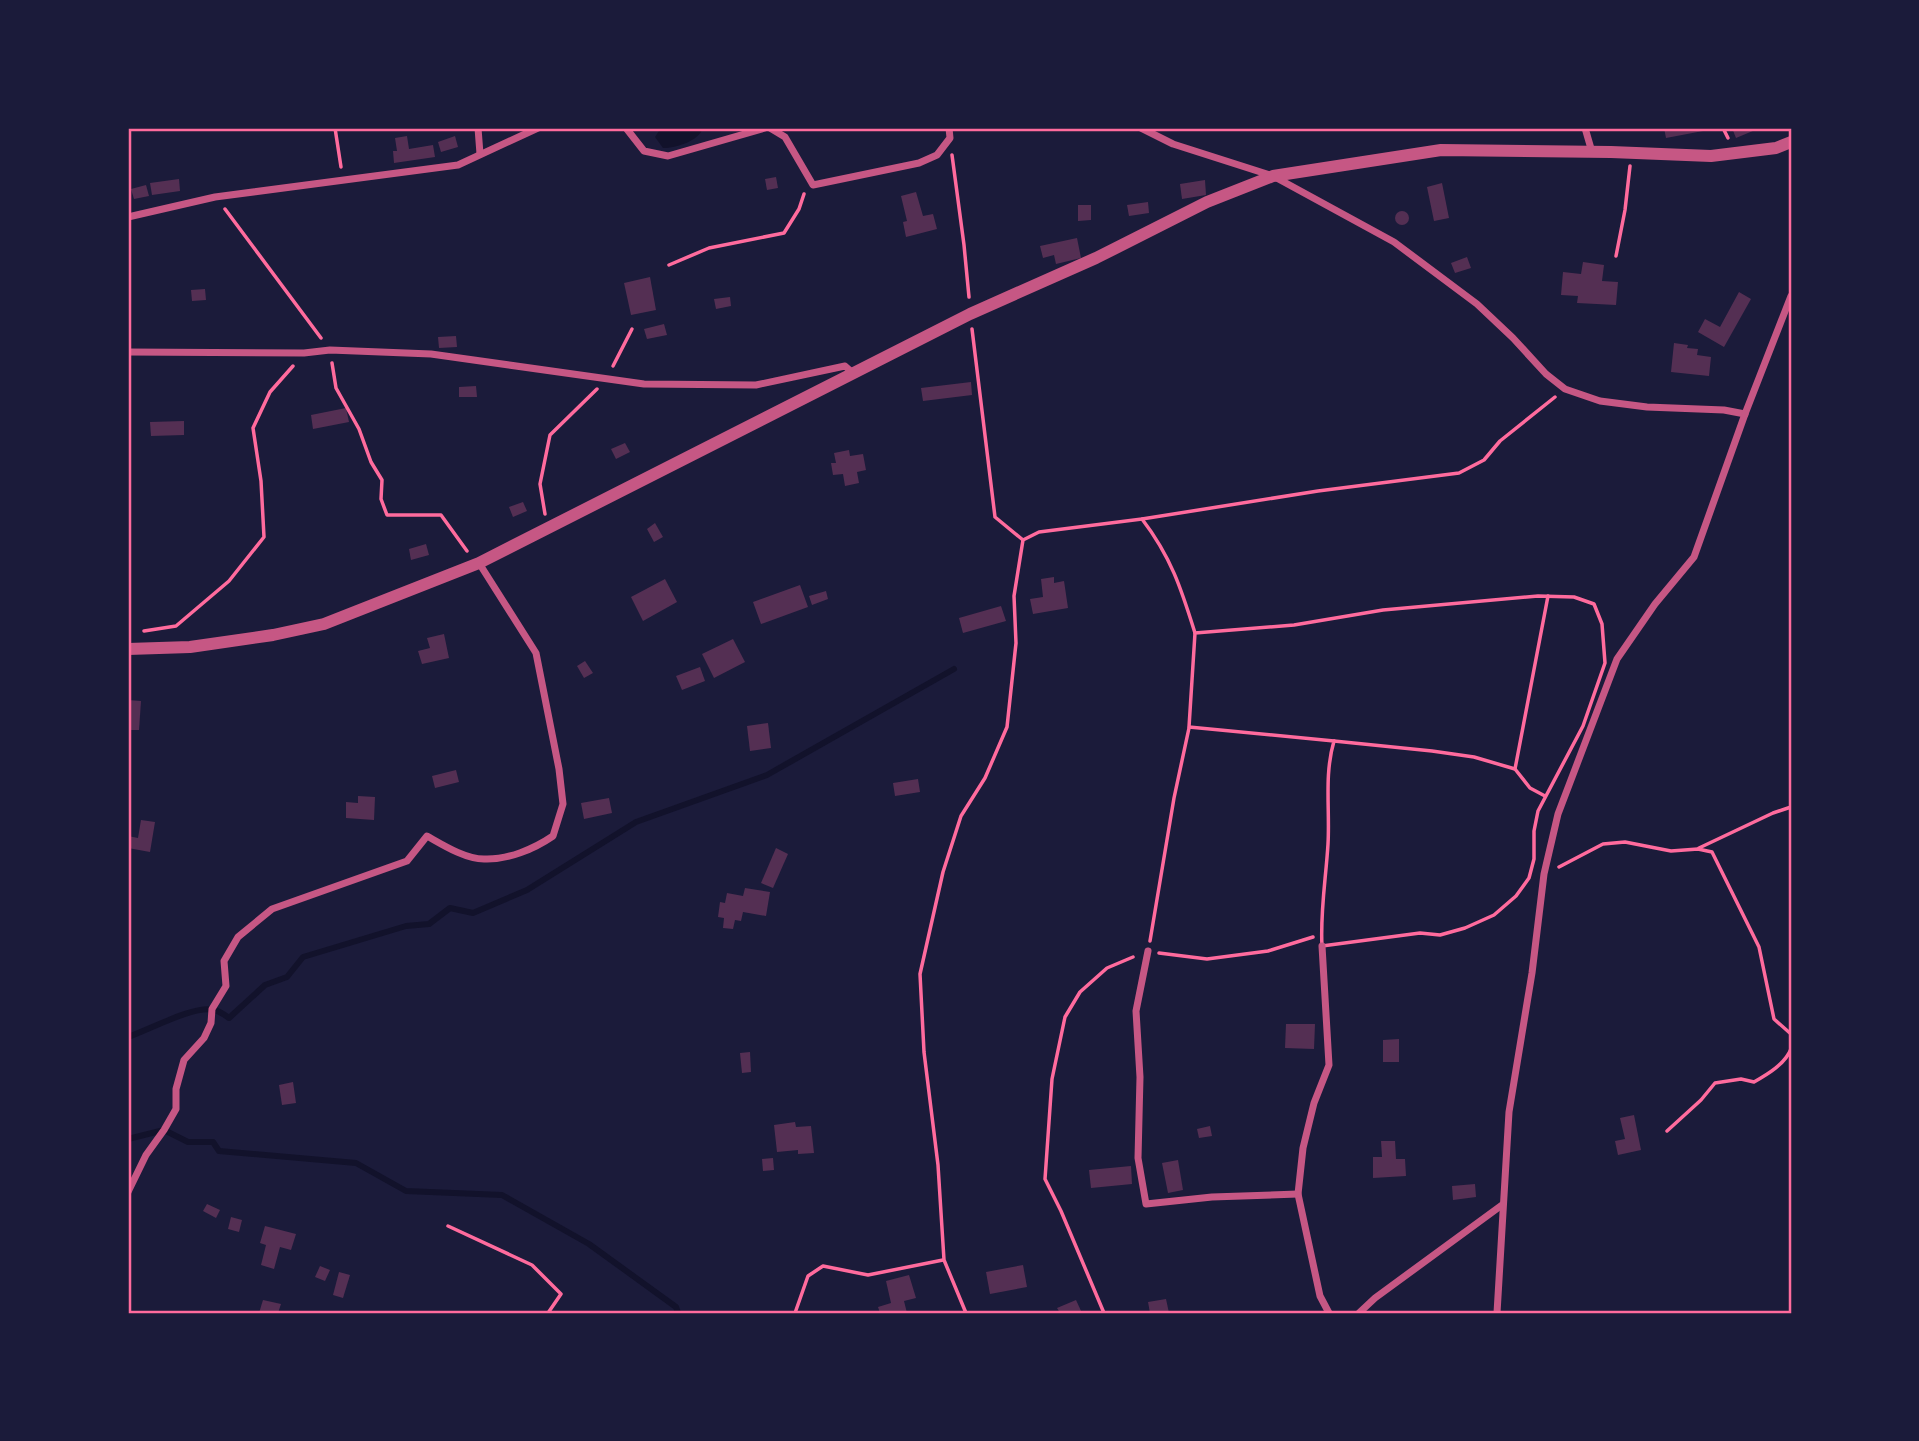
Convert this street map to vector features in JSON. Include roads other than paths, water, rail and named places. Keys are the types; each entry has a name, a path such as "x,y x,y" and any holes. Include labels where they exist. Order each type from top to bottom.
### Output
{"street":[{"path":"478,128 481,154"},
{"path":"128,217 215,197 458,165 538,128"},
{"path":"626,128 644,151 668,156 768,128 785,137 813,185 919,163 937,155 950,138 948,128"},
{"path":"1141,128 1173,144 1273,176 1394,242 1477,304 1546,374 1565,389 1600,401 1647,407 1724,410 1745,414"},
{"path":"1585,128 1592,152"},
{"path":"128,649 190,647 274,635 324,624 480,563 970,314 1096,258 1207,202 1273,176 1441,150 1711,156 1776,148 1791,142"},
{"path":"1497,1313 1510,1112 1532,973 1544,874 1558,814 1617,659 1655,604 1694,557 1791,296"},
{"path":"128,352 304,353 330,350 431,354 644,384 756,385 845,366 854,374"},
{"path":"128,1192 146,1155 176,1110 176,1089 184,1060 204,1038 211,1023 212,1009 226,986 224,961 238,937 272,909 407,862 426,836 458,852 483,859 508,856 535,847 553,836 563,804 559,769 536,653 480,563"},
{"path":"1322,946 1329,1065 1314,1102 1303,1148 1298,1194 1320,1296 1329,1313"},
{"path":"1148,951 1136,1011 1140,1077 1138,1158 1146,1204 1212,1197 1298,1194"},
{"path":"1359,1313 1375,1298 1502,1205"}],"waterway":[{"path":"128,1037 171,1019 205,1009 220,1012 229,1018 265,985 287,977 303,957 406,926 429,924 450,908 473,913 527,890 636,822 767,775 954,669"},
{"path":"128,1139 164,1130 188,1142 213,1142 219,1151 356,1163 406,1191 502,1195 589,1244 676,1307 678,1313"}]}
